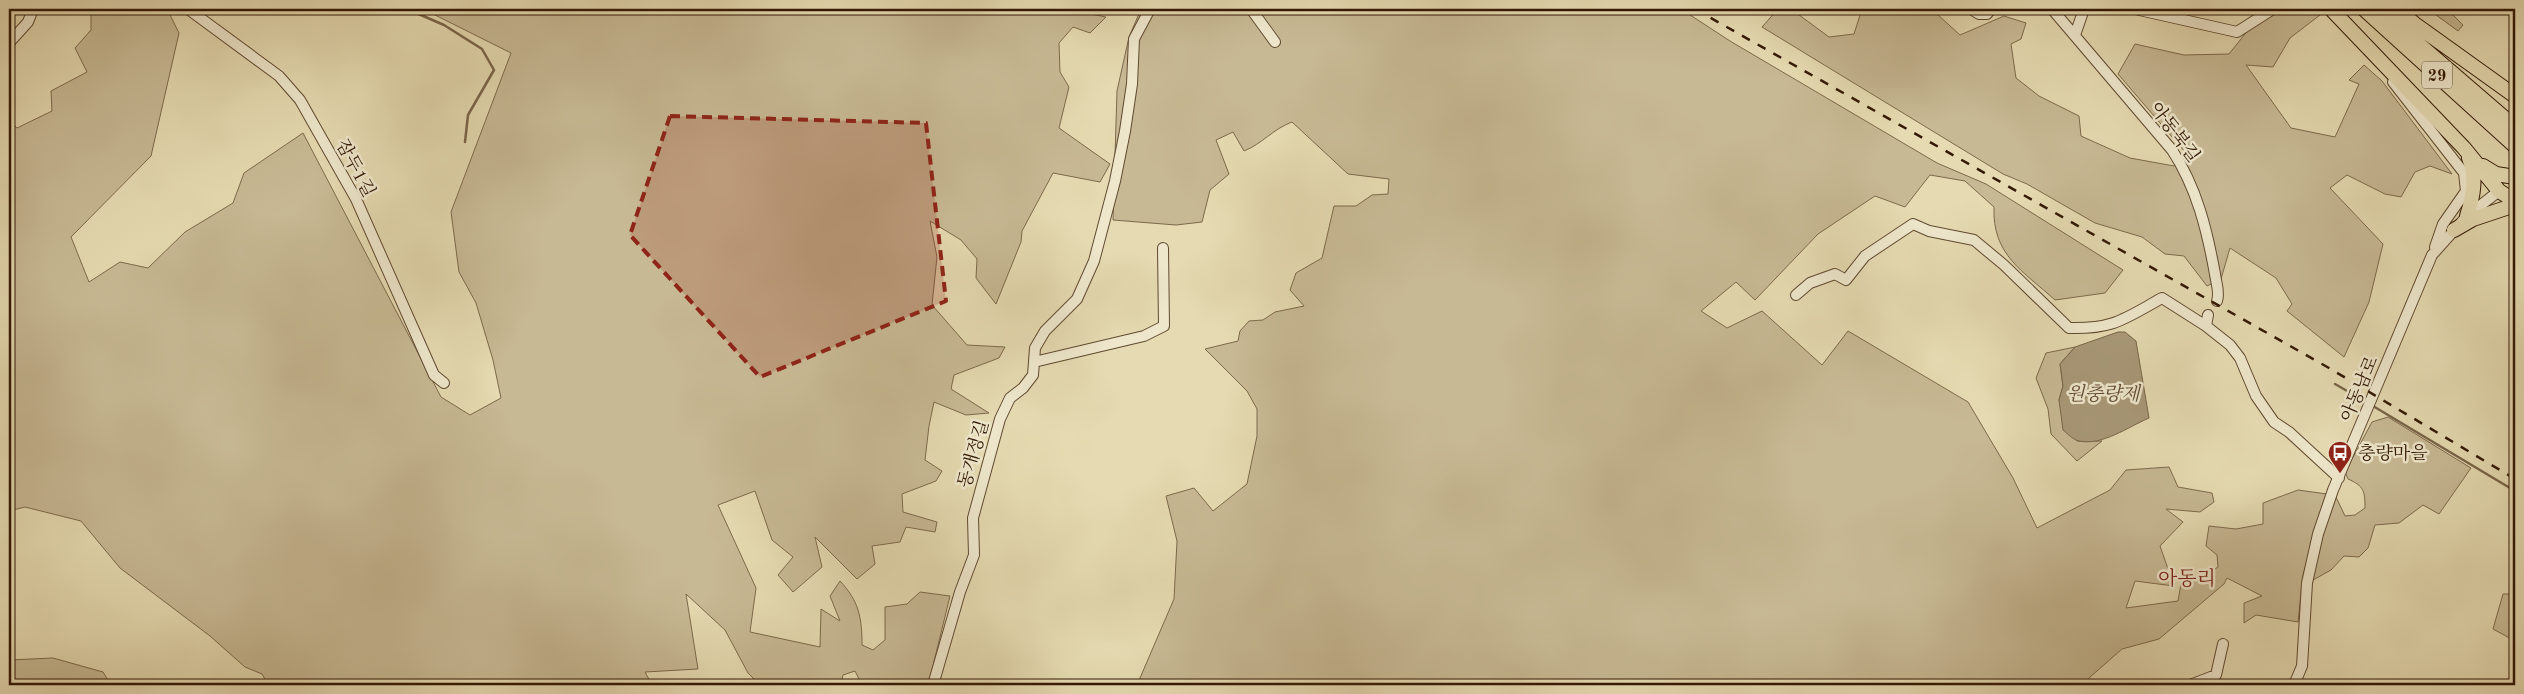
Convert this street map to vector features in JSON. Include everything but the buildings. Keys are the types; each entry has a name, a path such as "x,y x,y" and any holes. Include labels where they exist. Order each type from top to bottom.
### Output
{"highway":[{"path":"2332,9 2468,153 2499,191 2515,201"},
{"name":"29","path":"2364,9 2513,143"},
{"name":"29","path":"2378,9 2515,127"},
{"path":"2397,9 2416,25 2515,96"},
{"path":"2468,153 2496,174 2515,178"},
{"path":"2467,216 2474,183 2473,166 2468,153"},
{"path":"2454,230 2473,219 2515,206"}],"street":[{"path":"9,43 28,22 33,9"},
{"name":"잠두1길","path":"188,9 279,76 300,100 356,199 434,375 444,383"},
{"name":"동개정길","path":"933,685 960,592 974,555 972,518 1000,419 1010,398 1023,388 1034,375 1034,348 1045,331 1076,299 1095,256 1115,181 1124,131 1132,84 1134,39 1150,9"},
{"path":"1251,9 1275,42"},
{"path":"1971,9 1979,14 1987,14 1991,9"},
{"name":"아동북길","path":"2052,9 2172,150 2183,166 2195,192 2202,215 2213,260 2217,301"},
{"path":"2075,35 2084,9"},
{"path":"2135,9 2237,32 2273,9"},
{"path":"2324,9 2378,64 2448,150 2464,173 2466,191 2443,224 2432,255"},
{"name":"아동남로","path":"2294,685 2302,666 2306,583 2318,534 2370,404 2432,255 2467,216 2499,191"},
{"path":"1796,295 1810,283 1835,274 1846,280 1864,256 1913,224 1929,231 1974,240 2004,265 2069,328 2092,328 2121,322 2162,298 2206,326 2230,345 2240,358 2256,396 2274,422 2289,432 2340,478"},
{"path":"1034,362 1144,336 1164,326 1163,248"},
{"path":"2206,326 2208,315"},
{"path":"2190,685 2216,675 2223,644"}],"highlighted area":[{"path":"670,116 926,123 946,301 760,377 630,235"}],"shaded area":[{"path":"91,9 167,9 179,33 151,156 71,237 89,282 120,262 148,268 185,232 233,203 244,173 303,133 441,397 470,415 501,398 493,360 476,303 459,272 451,212 511,53 423,9 1080,9 1081,12 1106,17 1090,33 1073,27 1059,43 1060,72 1069,87 1059,128 1110,164 1100,182 1053,173 1022,231 1021,242 996,304 976,278 977,259 961,240 930,221 937,257 932,305 967,345 1005,347 999,358 954,375 951,389 989,413 966,415 934,402 925,460 942,471 936,481 902,494 903,512 937,522 935,532 906,527 900,542 872,546 875,564 857,579 815,537 822,567 793,592 778,575 793,557 772,540 755,491 718,505 756,588 750,632 820,647 821,609 840,621 830,596 840,581 858,610 862,645 873,650 885,640 885,607 907,604 920,592 950,596 929,682 916,685 862,685 855,671 843,675 841,685 760,685 748,673 725,630 686,594 698,669 645,672 652,685 268,685 262,674 245,667 210,636 120,568 81,521 25,507 9,511 9,120 17,128 52,111 51,91 87,72 75,48 91,30"},
{"path":"1141,9 1681,9 1730,41 1937,163 1986,184 2123,270 2105,293 2055,300 2021,270 2004,250 1998,238 1994,207 1965,181 1930,175 1905,207 1875,196 1818,234 1755,300 1736,282 1701,311 1727,328 1762,311 1822,365 1848,331 1968,402 2013,478 2037,528 2110,490 2126,470 2169,467 2178,487 2212,493 2214,502 2200,512 2166,509 2183,522 2160,546 2174,586 2135,581 2126,608 2178,601 2182,578 2201,578 2218,567 2217,555 2206,546 2209,526 2236,529 2263,524 2263,503 2298,490 2327,494 2303,575 2298,622 2256,615 2244,623 2244,603 2262,596 2227,578 2224,584 2159,639 2122,649 2081,685 1137,685 1174,599 1177,541 1166,496 1194,488 1213,511 1247,484 1257,436 1257,409 1247,391 1205,349 1238,341 1240,331 1249,321 1263,320 1275,312 1304,306 1290,290 1296,273 1322,258 1334,206 1356,206 1372,195 1388,194 1389,179 1348,174 1292,122 1279,128 1244,151 1233,132 1216,140 1229,174 1210,190 1202,222 1176,225 1113,220 1117,91 1129,37"},
{"path":"1778,9 1791,9 1829,37 1854,34 1862,9 1942,9 1937,14 1960,35 2004,16 2026,23 2021,39 2011,44 2016,78 2039,96 2079,116 2081,136 2130,158 2174,166 2185,152 2118,74 2135,44 2184,55 2229,54 2265,9 2313,9 2320,15 2290,38 2273,67 2246,65 2291,128 2335,137 2359,84 2349,80 2364,65 2382,81 2452,174 2430,166 2415,172 2401,197 2385,194 2347,175 2330,188 2383,244 2369,302 2344,357 2287,311 2292,304 2276,278 2230,248 2221,279 2207,286 2184,256 2165,254 2142,237 2095,223 2027,184 2003,174 1762,27"},
{"path":"2428,9 2447,9 2463,25 2458,31"},
{"path":"2075,347 2060,364 2063,386 2059,400 2077,441 2102,441 2077,461 2051,434 2048,409 2036,378 2046,353"},
{"path":"2388,417 2471,468 2439,514 2423,505 2399,523 2375,525 2368,548 2359,557 2344,556 2331,570 2313,580 2312,567 2335,495 2345,516 2355,515 2365,508 2365,497 2362,490 2357,484 2348,479 2345,472 2372,422"},
{"path":"2503,594 2515,594 2515,641 2493,629"},
{"path":"53,658 103,672 111,685 9,685 9,660"}],"water":[{"name":"원충량제","path":"2118,332 2125,332 2136,341 2149,418 2115,435 2097,441 2088,442 2072,438 2063,430 2059,400 2063,386 2060,364 2075,347"}],"waterway":[{"path":"407,9 444,25 482,49 494,70 468,115 465,142"},
{"path":"2335,384 2368,403"},
{"path":"2373,406 2515,491"}],"railway":[{"path":"1695,9 2329,368 2515,479"}],"place":[{"name":"충량마을","path":"2340,474"}],"district":[{"name":"아동리","path":"2187,578"}]}
